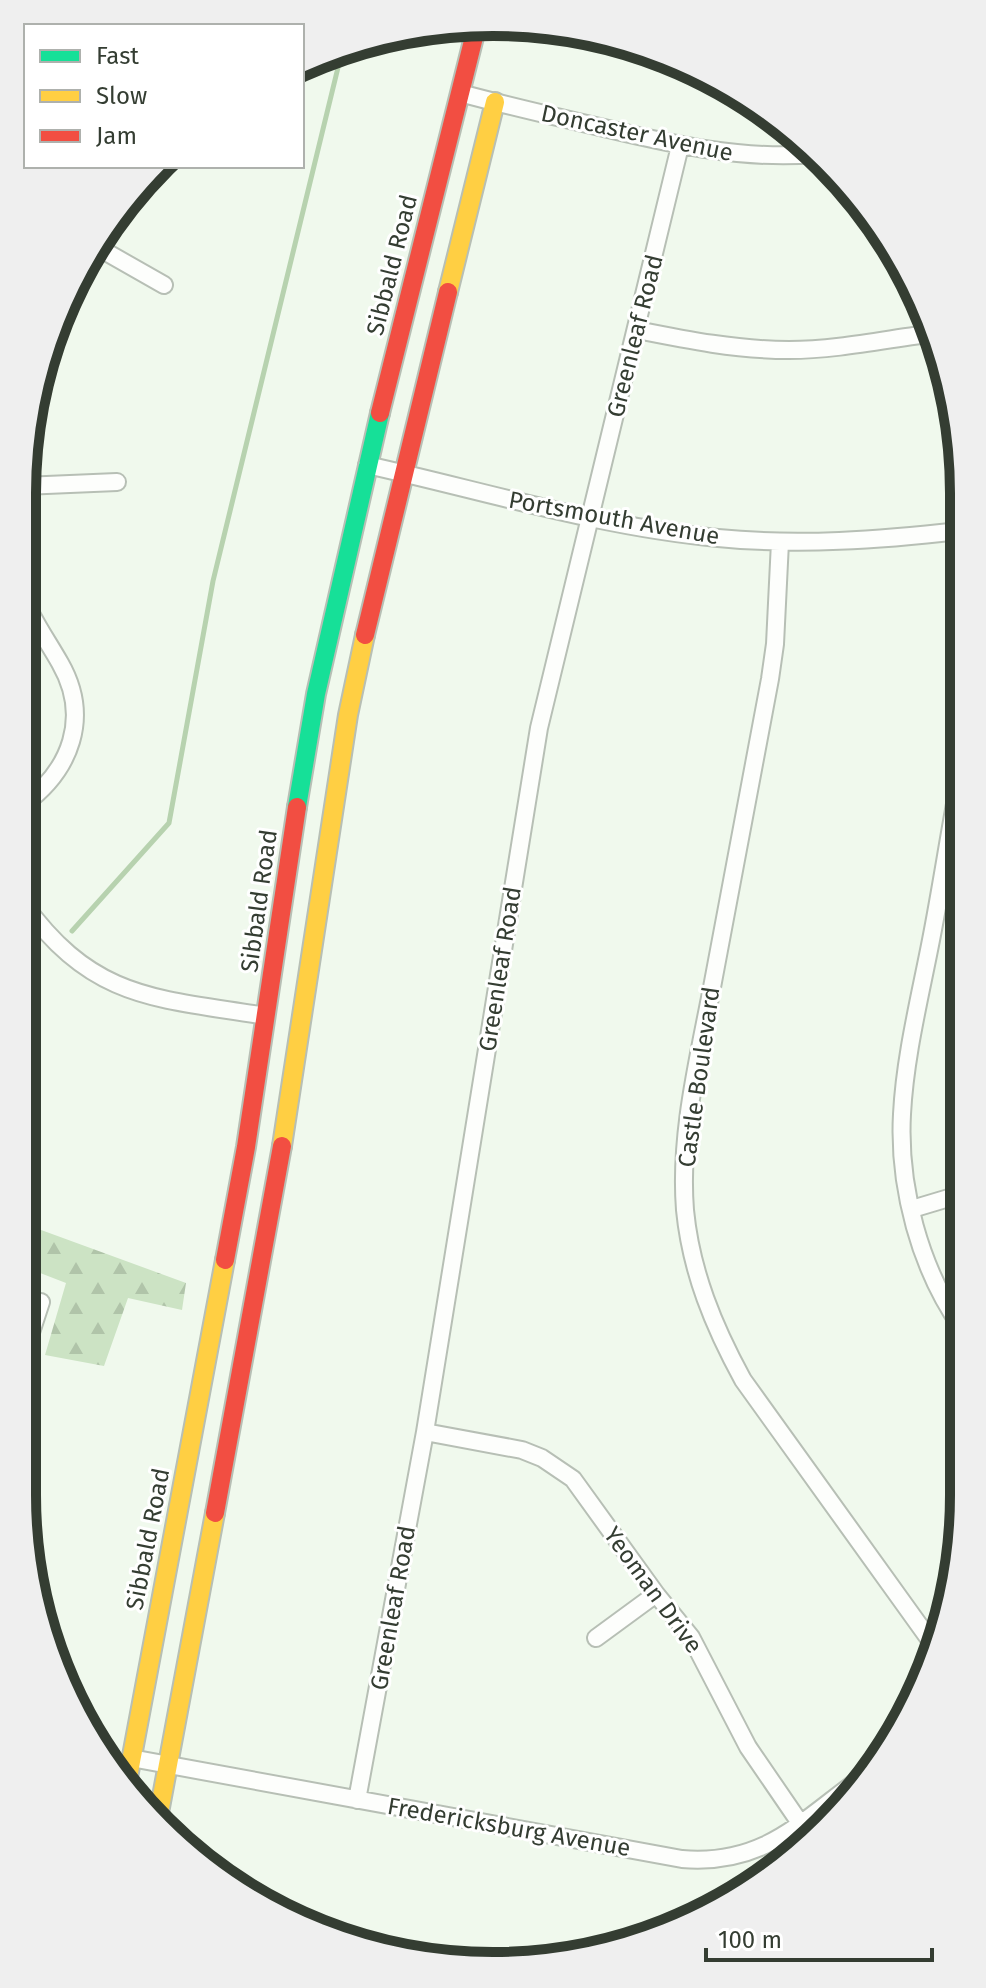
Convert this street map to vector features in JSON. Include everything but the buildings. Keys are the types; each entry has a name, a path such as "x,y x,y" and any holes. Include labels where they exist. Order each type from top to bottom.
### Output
{"street":[{"name":"Sibbald Road","path":"129,1771 232,1224 316,694 367,465 474,37"},
{"name":"Doncaster Avenue","path":"460,93 680,146 754,156 800,155"},
{"path":"160,1808 274,1196 348,715 378,577 495,102"},
{"name":"Greenleaf Road","path":"357,1800 425,1432 539,728 680,146"},
{"path":"105,251 164,285"},
{"path":"637,330 701,343 791,350 922,335"},
{"name":"Portsmouth Avenue","path":"367,465 590,518 718,538 780,542 881,540 950,532"},
{"path":"36,485 117,482"},
{"name":"Castle Boulevard","path":"780,542 775,644 770,679 689,1106 684,1182 686,1213 703,1295 743,1380 927,1637"},
{"path":"36,624 61,663 75,702 71,742 62,764 50,782 36,794"},
{"path":"950,835 902,1112 904,1171 912,1209 923,1251 950,1307"},
{"path":"942,881 950,882"},
{"path":"36,922 46,936 70,957 96,976 124,989 148,997 266,1016"},
{"path":"912,1209 950,1198"},
{"path":"36,1317 41,1302"},
{"name":"Yeoman Drive","path":"425,1432 522,1450 558,1467 573,1479 691,1637 748,1747 804,1829"},
{"path":"596,1638 656,1594"},
{"name":"Fredericksburg Avenue","path":"131,1758 682,1859 709,1861 753,1851 800,1833"},
{"name":"Fredericksburg Avenue","path":"809,1825 813,1813 838,1795"}],"green space":[{"path":"36,1228 186,1283 182,1310 128,1298 104,1366 45,1355 66,1283 36,1271"}],"waterway":[{"path":"72,931 169,823 213,581 339,63"}],"traffic: fast":[{"path":"297,807 316,694 380,413"}],"traffic: slow":[{"path":"448,292 495,102"},
{"path":"282,1146 348,715 365,635"},
{"path":"129,1772 225,1260"},
{"path":"160,1807 215,1513"}],"traffic: jam":[{"path":"380,413 474,37"},
{"path":"365,635 448,292"},
{"path":"225,1260 246,1147 297,807"},
{"path":"215,1513 282,1146"}]}
